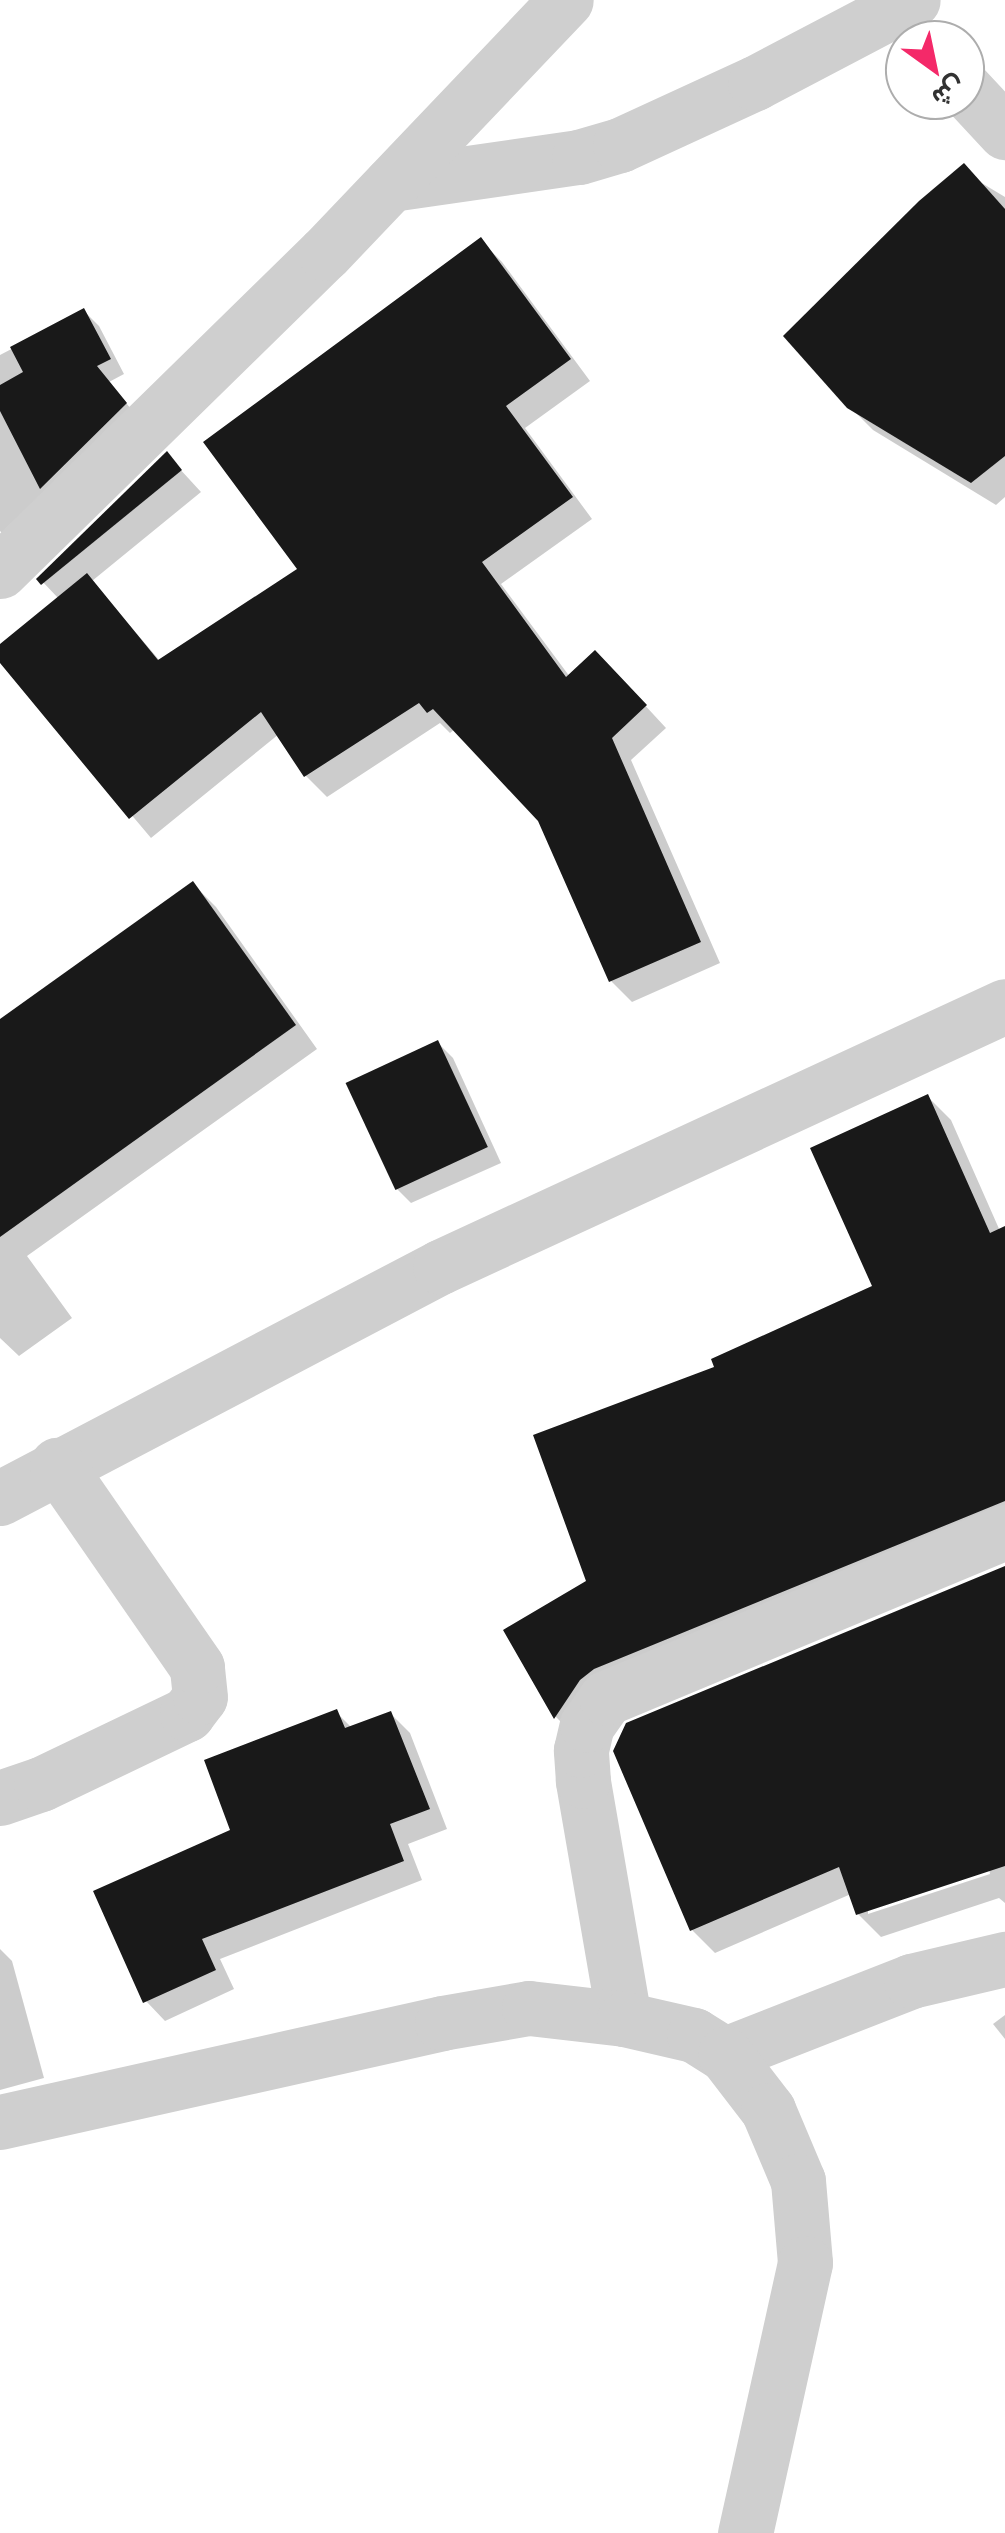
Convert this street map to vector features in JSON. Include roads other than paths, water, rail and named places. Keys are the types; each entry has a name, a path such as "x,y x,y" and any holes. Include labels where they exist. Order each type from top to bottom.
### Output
{"street":[{"path":"0,571 391,184 566,0"},
{"path":"391,184 579,157 620,145 909,17"},
{"path":"985,110 1005,132"},
{"path":"0,1498 440,1267 1005,1006"},
{"path":"0,1798 41,1784 187,1714 200,1697 196,1667 57,1465"},
{"path":"624,2019 582,1781 581,1750 587,1725 606,1698 1005,1532"},
{"path":"725,2054 912,1982 1005,1959"},
{"path":"0,2122 442,2023 529,2008 624,2019 694,2035 725,2054 768,2110 798,2181 805,2263 745,2533"}]}
